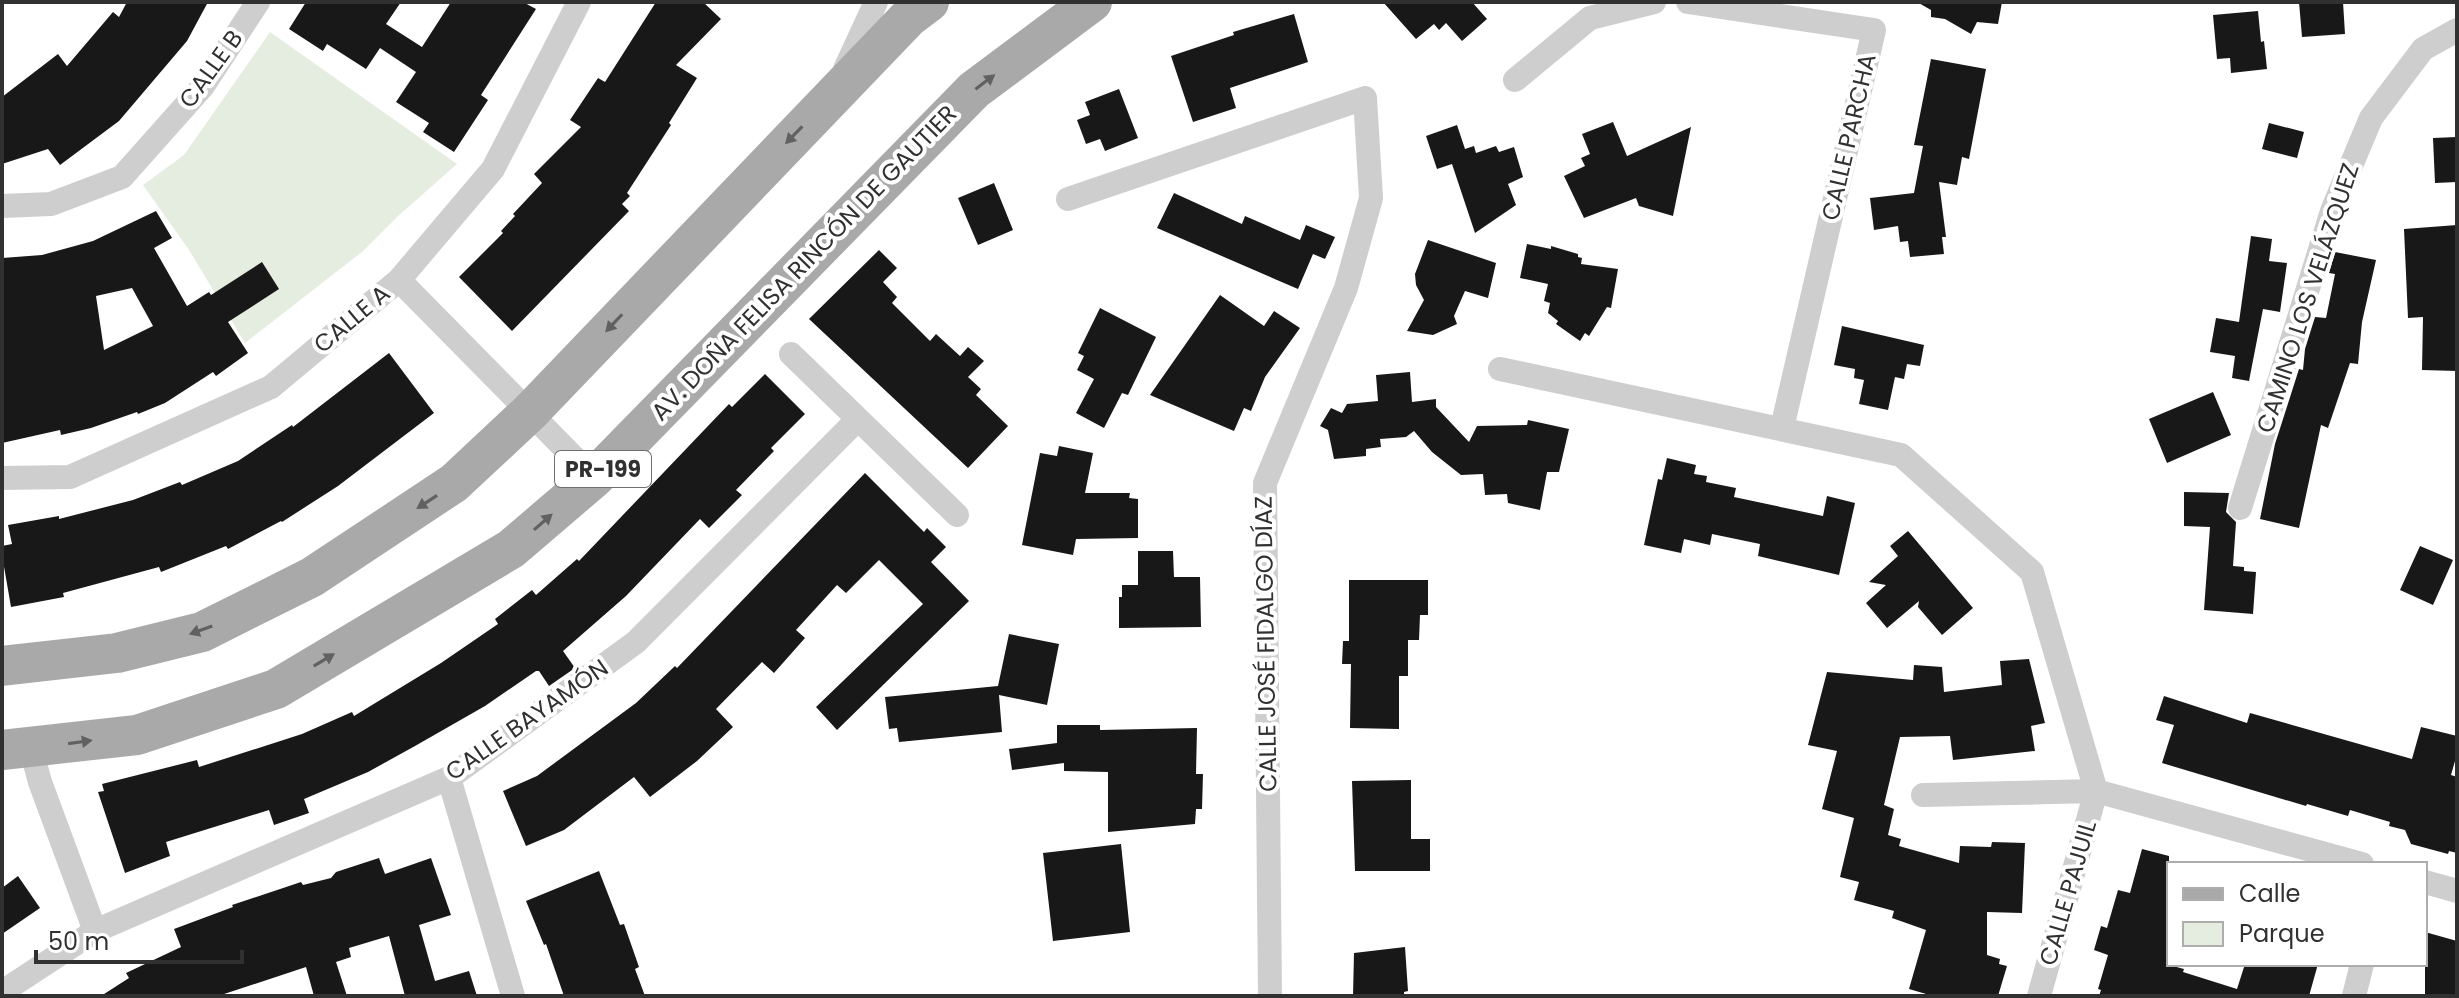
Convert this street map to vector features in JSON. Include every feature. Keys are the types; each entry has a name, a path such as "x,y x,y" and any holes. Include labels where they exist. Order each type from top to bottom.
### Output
{"main road":[{"path":"2,666 117,653 202,632 312,577 454,483 530,412 832,96 909,17 929,2"},
{"name":"AV. DOÑA FELISA RINCÓN DE GAUTIER","path":"17,750 137,735 276,689 511,549 594,478 974,90 1092,2"}],"street":[{"name":"CALLE B","path":"2,206 51,204 122,177 203,86 258,2"},
{"name":"CALLE A","path":"2,478 70,477 271,387 399,280 493,169 579,2"},
{"path":"832,96 876,2"},
{"path":"1515,80 1590,18 1654,2"},
{"name":"CALLE PARCHA","path":"1688,2 1874,30 1782,428"},
{"name":"CAMINO LOS VELÁZQUEZ","path":"2240,508 2332,211 2371,118 2423,49 2457,30"},
{"name":"CALLE JOSÉ FIDALGO DÍAZ","path":"1068,199 1365,98 1371,198 1346,288 1265,483 1270,996"},
{"path":"399,280 594,478"},
{"path":"791,354 957,515"},
{"path":"1500,369 1901,455 2032,572 2096,791"},
{"name":"CALLE BAYAMÓN","path":"2,992 95,931 449,778 636,642 858,419"},
{"path":"17,750 40,782 95,931"},
{"path":"449,778 513,996"},
{"path":"1923,795 2096,791 2355,862"},
{"name":"CALLE PAJUIL","path":"2039,996 2096,791"},
{"path":"2427,883 2457,891"},
{"path":"2354,996 2362,966"}],"green space":[{"path":"270,32 457,164 362,252 245,343 189,250 143,185 184,155"}],"building":[{"path":"127,2 208,2 187,41 119,121 60,165 48,149 2,164 2,97 58,54 67,66 113,12 119,17"},
{"path":"306,2 401,2 386,24 422,47 451,2 523,2 536,9 481,95 488,100 454,152 423,132 429,123 396,102 416,72 380,48 366,69 327,44 323,51 289,29"},
{"path":"656,2 703,2 721,19 676,65 697,78 627,193 630,196 622,204 629,211 512,331 459,277 503,233 501,231 515,216 513,214 542,183 534,174 581,127 570,120 598,78 605,82"},
{"path":"1383,2 1472,2 1487,19 1462,41 1446,23 1439,30 1434,24 1416,39"},
{"path":"1917,2 2002,2 1998,24 1977,22 1971,34 1945,19 1931,17 1931,10"},
{"path":"2299,2 2343,2 2345,34 2302,37"},
{"path":"2258,11 2267,69 2231,73 2230,58 2217,59 2213,15"},
{"path":"1294,14 1308,62 1230,88 1236,108 1193,122 1171,56 1234,35 1233,32"},
{"path":"1931,59 1986,69 1969,159 1962,157 1957,185 1939,182 1946,237 1942,237 1944,254 1910,257 1908,241 1900,242 1898,226 1874,230 1870,198 1914,193 1923,146 1914,145"},
{"path":"1119,89 1138,138 1105,151 1100,139 1086,144 1077,120 1090,115 1085,102"},
{"path":"1613,122 1627,156 1691,127 1673,216 1639,206 1636,198 1584,218 1564,176 1585,166 1581,158 1590,154 1582,134"},
{"path":"2269,123 2304,132 2297,158 2262,149"},
{"path":"1457,125 1465,149 1474,146 1476,153 1496,146 1499,152 1514,147 1523,177 1508,184 1516,205 1475,233 1452,164 1437,169 1426,136"},
{"path":"2457,137 2457,182 2435,183 2433,138"},
{"path":"994,183 1013,230 978,245 958,198"},
{"path":"1174,193 1242,224 1245,216 1300,240 1306,225 1335,237 1325,259 1313,254 1298,289 1157,228"},
{"path":"156,211 172,238 154,248 187,306 209,292 211,295 262,262 279,289 228,322 248,353 216,376 213,372 165,403 138,414 61,435 60,430 2,443 2,258 42,255 93,241","holes":["132,288 153,326 104,350 96,296"]},
{"path":"2457,225 2457,371 2422,370 2423,317 2408,318 2404,229"},
{"path":"2251,236 2272,239 2269,261 2287,263 2280,312 2263,309 2249,381 2232,378 2235,356 2210,352 2216,318 2239,322"},
{"path":"1428,240 1496,263 1488,298 1465,291 1454,316 1457,324 1433,335 1407,331 1424,300 1416,285 1415,274"},
{"path":"1527,244 1551,249 1551,246 1578,254 1582,258 1581,264 1618,269 1611,308 1607,307 1589,336 1585,333 1580,341 1556,324 1558,321 1548,313 1550,303 1544,301 1548,284 1520,278"},
{"path":"879,250 897,268 883,282 897,297 892,303 930,341 936,334 960,356 968,347 984,361 968,377 981,389 976,395 1008,426 968,468 809,319"},
{"path":"2335,252 2376,260 2362,322 2358,364 2350,363 2328,428 2321,425 2299,528 2260,519 2275,444 2299,369 2303,370 2305,349 2315,317 2326,318 2335,274 2329,273"},
{"path":"1220,295 1264,326 1274,311 1300,328 1265,377 1251,411 1244,408 1234,431 1150,395"},
{"path":"1100,308 1156,337 1128,395 1122,393 1104,428 1076,413 1094,379 1077,370 1084,356 1078,353"},
{"path":"1842,326 1924,345 1920,366 1907,364 1904,379 1895,377 1888,410 1859,404 1864,380 1854,378 1855,369 1834,365"},
{"path":"389,353 434,413 338,486 282,522 228,549 226,546 161,572 159,567 63,593 64,597 11,607 2,555 2,546 12,544 8,525 59,516 59,519 133,500 180,482 182,485 238,461 293,427"},
{"path":"1410,372 1412,402 1436,399 1436,407 1469,442 1477,426 1527,425 1528,420 1569,429 1559,472 1547,472 1540,510 1508,503 1507,494 1485,495 1483,474 1461,475 1432,452 1414,431 1406,437 1380,439 1381,447 1366,449 1366,456 1334,459 1328,430 1320,426 1331,408 1342,413 1347,404 1378,401 1376,375"},
{"path":"765,374 805,414 771,448 774,451 736,490 742,495 709,528 700,519 626,596 563,651 575,668 549,686 536,671 485,706 368,772 304,799 309,813 274,825 269,810 166,842 170,856 125,873 98,792 104,791 102,784 197,760 199,767 302,734 352,712 354,716 441,663 498,624 495,619 532,590 536,595 577,559 579,561 729,404 732,407"},
{"path":"2213,392 2231,435 2167,463 2149,419"},
{"path":"1059,446 1093,453 1085,493 1130,493 1129,498 1138,499 1138,538 1076,539 1073,555 1022,545 1040,453 1057,456"},
{"path":"1667,458 1696,465 1694,474 1707,476 1706,482 1736,488 1734,497 1823,516 1827,496 1855,503 1839,575 1758,556 1760,544 1712,534 1710,545 1684,539 1681,553 1644,545 1658,479 1662,480"},
{"path":"865,473 924,532 927,528 946,547 931,562 969,601 837,730 816,707 923,604 879,560 846,593 837,585 796,630 805,638 774,673 762,662 716,709 733,727 697,761 650,797 634,777 564,830 526,846 503,791 537,776 636,703 675,666 677,668"},
{"path":"2184,492 2229,493 2226,512 2236,522 2233,566 2256,572 2253,614 2204,610 2210,527 2184,526"},
{"path":"1908,531 1973,608 1942,635 1918,607 1919,601 1887,628 1866,603 1886,585 1869,582 1898,556 1890,546"},
{"path":"2420,546 2453,560 2433,605 2400,590"},
{"path":"1138,551 1173,551 1174,577 1200,577 1201,627 1119,628 1122,585 1138,585"},
{"path":"1349,580 1428,580 1428,615 1420,615 1419,640 1408,640 1408,676 1399,676 1399,729 1350,728 1351,664 1342,664 1343,641 1349,641"},
{"path":"1009,634 1059,644 1047,705 999,695 1002,732 899,742 897,728 889,729 885,697 998,686"},
{"path":"2029,659 2045,723 2031,726 2035,751 1953,760 1950,736 1900,737 1884,805 1894,809 1888,835 1901,839 1899,846 1959,863 1960,846 1991,847 1992,842 2025,843 2022,913 1987,912 1987,955 2000,959 1999,964 2007,966 1998,996 1933,996 1909,989 1926,930 1892,918 1894,911 1854,900 1859,882 1840,877 1854,818 1822,809 1837,751 1808,745 1827,672 1913,680 1914,665 1942,667 1944,692 2002,685 2000,661"},
{"path":"2164,696 2247,723 2250,713 2412,759 2421,727 2457,736 2457,754 2451,775 2457,777 2457,853 2449,851 2448,854 2411,844 2405,830 2389,826 2390,822 2350,810 2348,816 2306,806 2162,763 2174,725 2156,720"},
{"path":"1057,725 1100,725 1100,730 1197,728 1196,774 1203,774 1202,809 1196,809 1195,824 1108,832 1108,772 1064,771 1064,763 1012,770 1009,749 1057,743"},
{"path":"1411,780 1411,839 1430,839 1430,871 1355,871 1352,781"},
{"path":"1121,844 1130,932 1053,941 1043,853"},
{"path":"2142,849 2169,856 2167,966 2184,969 2183,972 2237,989 2244,966 2317,966 2309,996 2099,996 2101,990 2098,989 2108,955 2094,950 2101,926 2107,928 2118,890 2130,893"},
{"path":"379,858 385,874 431,858 451,915 419,925 435,981 469,971 477,996 405,996 389,936 349,948 351,957 336,962 347,996 314,996 306,967 218,996 101,996 129,978 126,973 181,947 174,929 232,905 301,882 303,885 331,878 336,872"},
{"path":"599,871 620,925 624,924 645,996 564,996 546,944 526,901"},
{"path":"18,876 40,908 2,934 2,888"},
{"path":"2427,933 2457,941 2457,996 2425,996"},
{"path":"1405,947 1408,991 1404,992 1404,996 1353,996 1354,953"}]}
